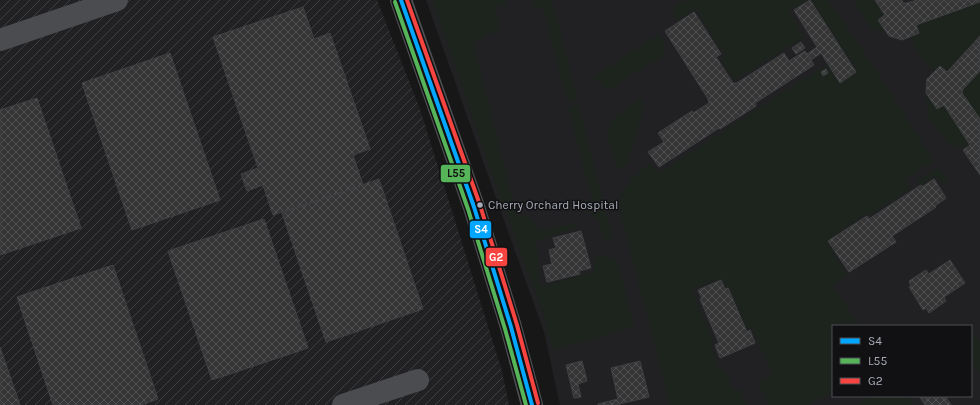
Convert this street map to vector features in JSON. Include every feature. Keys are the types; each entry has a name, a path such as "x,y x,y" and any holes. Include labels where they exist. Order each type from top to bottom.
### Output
{"main road":[{"path":"401,0 474,207 511,327 532,405"}],"street":[{"path":"0,40 117,0"},
{"path":"343,405 418,380"}],"shaded area":[{"path":"0,0 377,0 420,109 502,371 509,405 0,405"},
{"name":"Cherry Orchard Hospital","path":"426,0 980,0 980,405 560,405 544,332"},
{"path":"432,0 506,0 506,5 495,7 500,31 483,36 484,39 473,42 517,217 528,215 536,226 543,230 570,224 575,224 577,228 536,241 541,286 594,272 595,254 615,259 620,269 634,327 553,350 543,313 500,196"},
{"path":"533,0 552,0 577,99 567,101 543,7 533,9"},
{"path":"685,0 808,0 789,11 804,37 734,81 720,59 725,56 696,9 677,20 672,11"},
{"path":"811,0 828,0 863,51 933,161 905,179 911,188 869,216 867,213 826,241 847,275 833,285 859,325 832,325 832,393 808,405 768,405 758,382 772,374 752,328 747,329 729,286 726,287 722,278 692,290 714,342 710,344 720,370 724,368 734,391 739,389 746,404 750,405 670,405 620,211 620,195 632,179 650,163 657,174 827,64 839,84 858,72"},
{"path":"853,0 873,0 884,15 877,20 885,33 870,27"},
{"path":"980,3 980,36 947,71 940,65 933,72 918,53 910,38 920,34 917,26"},
{"path":"659,34 666,44 661,47 666,54 606,91 599,80 595,82 592,78"},
{"path":"980,72 980,118 963,93 964,89"},
{"path":"926,94 937,110 944,105 969,144 963,148 947,143 928,116"},
{"path":"639,100 643,102 644,107 629,158 626,164 619,171 607,138 607,131 609,125 617,115"},
{"path":"578,104 613,241 608,242 606,240 598,222 582,202 592,200 568,107"},
{"path":"939,167 948,180 941,184 936,175 920,186 917,181"},
{"path":"975,333 980,344 980,375 972,362 972,334"},
{"path":"870,397 908,397 913,405 856,405"}],"building":[{"path":"810,0 856,72 840,83 821,53 811,60 807,54 817,47 794,10"},
{"path":"875,0 902,0 903,3 917,0 980,0 980,2 916,25 919,33 902,40 889,36 878,20 885,15"},
{"path":"303,7 314,39 330,33 370,149 353,155 363,185 273,215 263,185 247,191 241,174 258,168 213,37"},
{"path":"694,12 721,54 716,57 733,83 737,83 784,53 789,61 805,51 814,65 755,103 756,106 659,167 648,152 664,142 658,133 692,111 693,113 709,103 708,99 665,31"},
{"path":"980,36 980,71 963,89 962,93 980,119 980,175 963,150 970,145 944,105 937,109 926,93 927,79 940,66 947,72"},
{"path":"801,42 805,48 796,54 792,48"},
{"path":"170,53 220,200 132,230 82,83"},
{"path":"826,69 828,73 823,76 821,72"},
{"path":"37,98 81,228 0,255 0,110"},
{"path":"379,179 423,309 326,342 282,213"},
{"path":"934,179 946,198 935,206 936,207 892,236 896,242 849,272 828,241 867,216 869,219 921,185 922,187"},
{"path":"264,219 308,348 212,380 168,251"},
{"path":"581,231 591,268 579,271 580,274 547,282 543,266 552,264 549,250 556,248 553,238"},
{"path":"950,260 965,283 944,297 946,301 929,313 926,308 923,310 909,287 911,286 909,281 926,270 929,274"},
{"path":"113,265 158,399 141,405 53,405 17,297"},
{"path":"721,280 725,289 728,288 747,332 750,330 755,343 720,358 715,345 719,343 700,299 702,299 698,290"},
{"path":"0,347 20,405 0,405"},
{"path":"582,361 587,381 578,384 581,397 574,398 566,365"},
{"path":"640,361 649,397 619,405 598,405 618,399 611,368"},
{"path":"920,397 946,397 951,405 925,405"}],"transit line":[{"name":"S4","path":"401,0 474,207 511,327 532,405"},
{"name":"G2","path":"407,0 480,205 517,325 538,403"},
{"name":"L55","path":"395,2 468,209 505,329 526,405"}],"place":[{"name":"Cherry Orchard Hospital","path":"480,205"}]}
